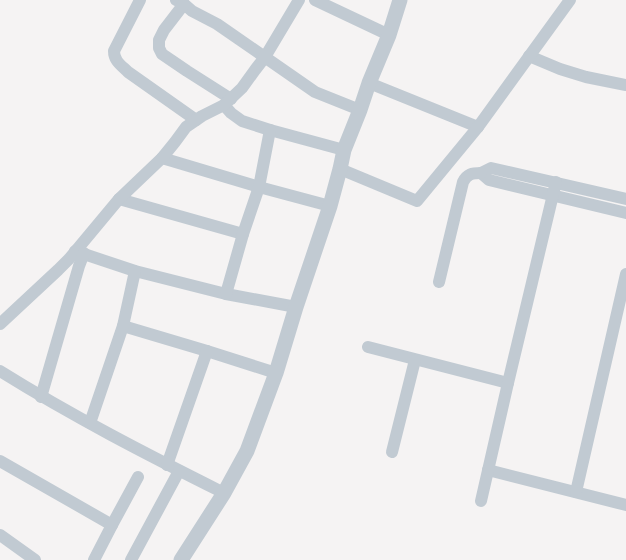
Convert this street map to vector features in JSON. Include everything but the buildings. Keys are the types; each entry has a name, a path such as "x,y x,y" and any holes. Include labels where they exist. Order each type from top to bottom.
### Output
{"street":[{"path":"140,0 114,51 114,56 118,63 128,72 196,120"},
{"path":"0,324 79,252 119,199 162,158 186,127 202,116 228,102 242,88 266,57 299,0"},
{"path":"315,0 389,35"},
{"path":"181,560 224,494 247,451 276,374 296,307 330,206 344,150 389,35 400,0"},
{"path":"340,169 417,201 478,127 570,0"},
{"path":"344,150 242,121 231,113 228,102 162,54 159,48 159,40 164,30 187,4 315,92 360,110"},
{"path":"529,56 560,69 586,77 626,85"},
{"path":"369,83 478,127"},
{"path":"226,294 243,234 259,187 270,130"},
{"path":"162,158 259,187 330,206"},
{"path":"439,282 463,182 465,178 472,173 481,173 491,168 626,199"},
{"path":"481,173 489,180 626,213"},
{"path":"481,501 556,182"},
{"path":"119,199 243,234"},
{"path":"79,252 135,271 226,294 296,307"},
{"path":"41,397 79,266 79,252"},
{"path":"90,423 122,326 135,271"},
{"path":"576,492 626,274"},
{"path":"122,326 207,351 276,374"},
{"path":"368,348 508,383"},
{"path":"167,465 207,351"},
{"path":"392,452 415,360"},
{"path":"0,371 41,397 224,494"},
{"path":"0,461 112,525"},
{"path":"488,470 626,505"},
{"path":"131,560 179,471"},
{"path":"94,560 138,477"},
{"path":"0,535 35,560"}]}
